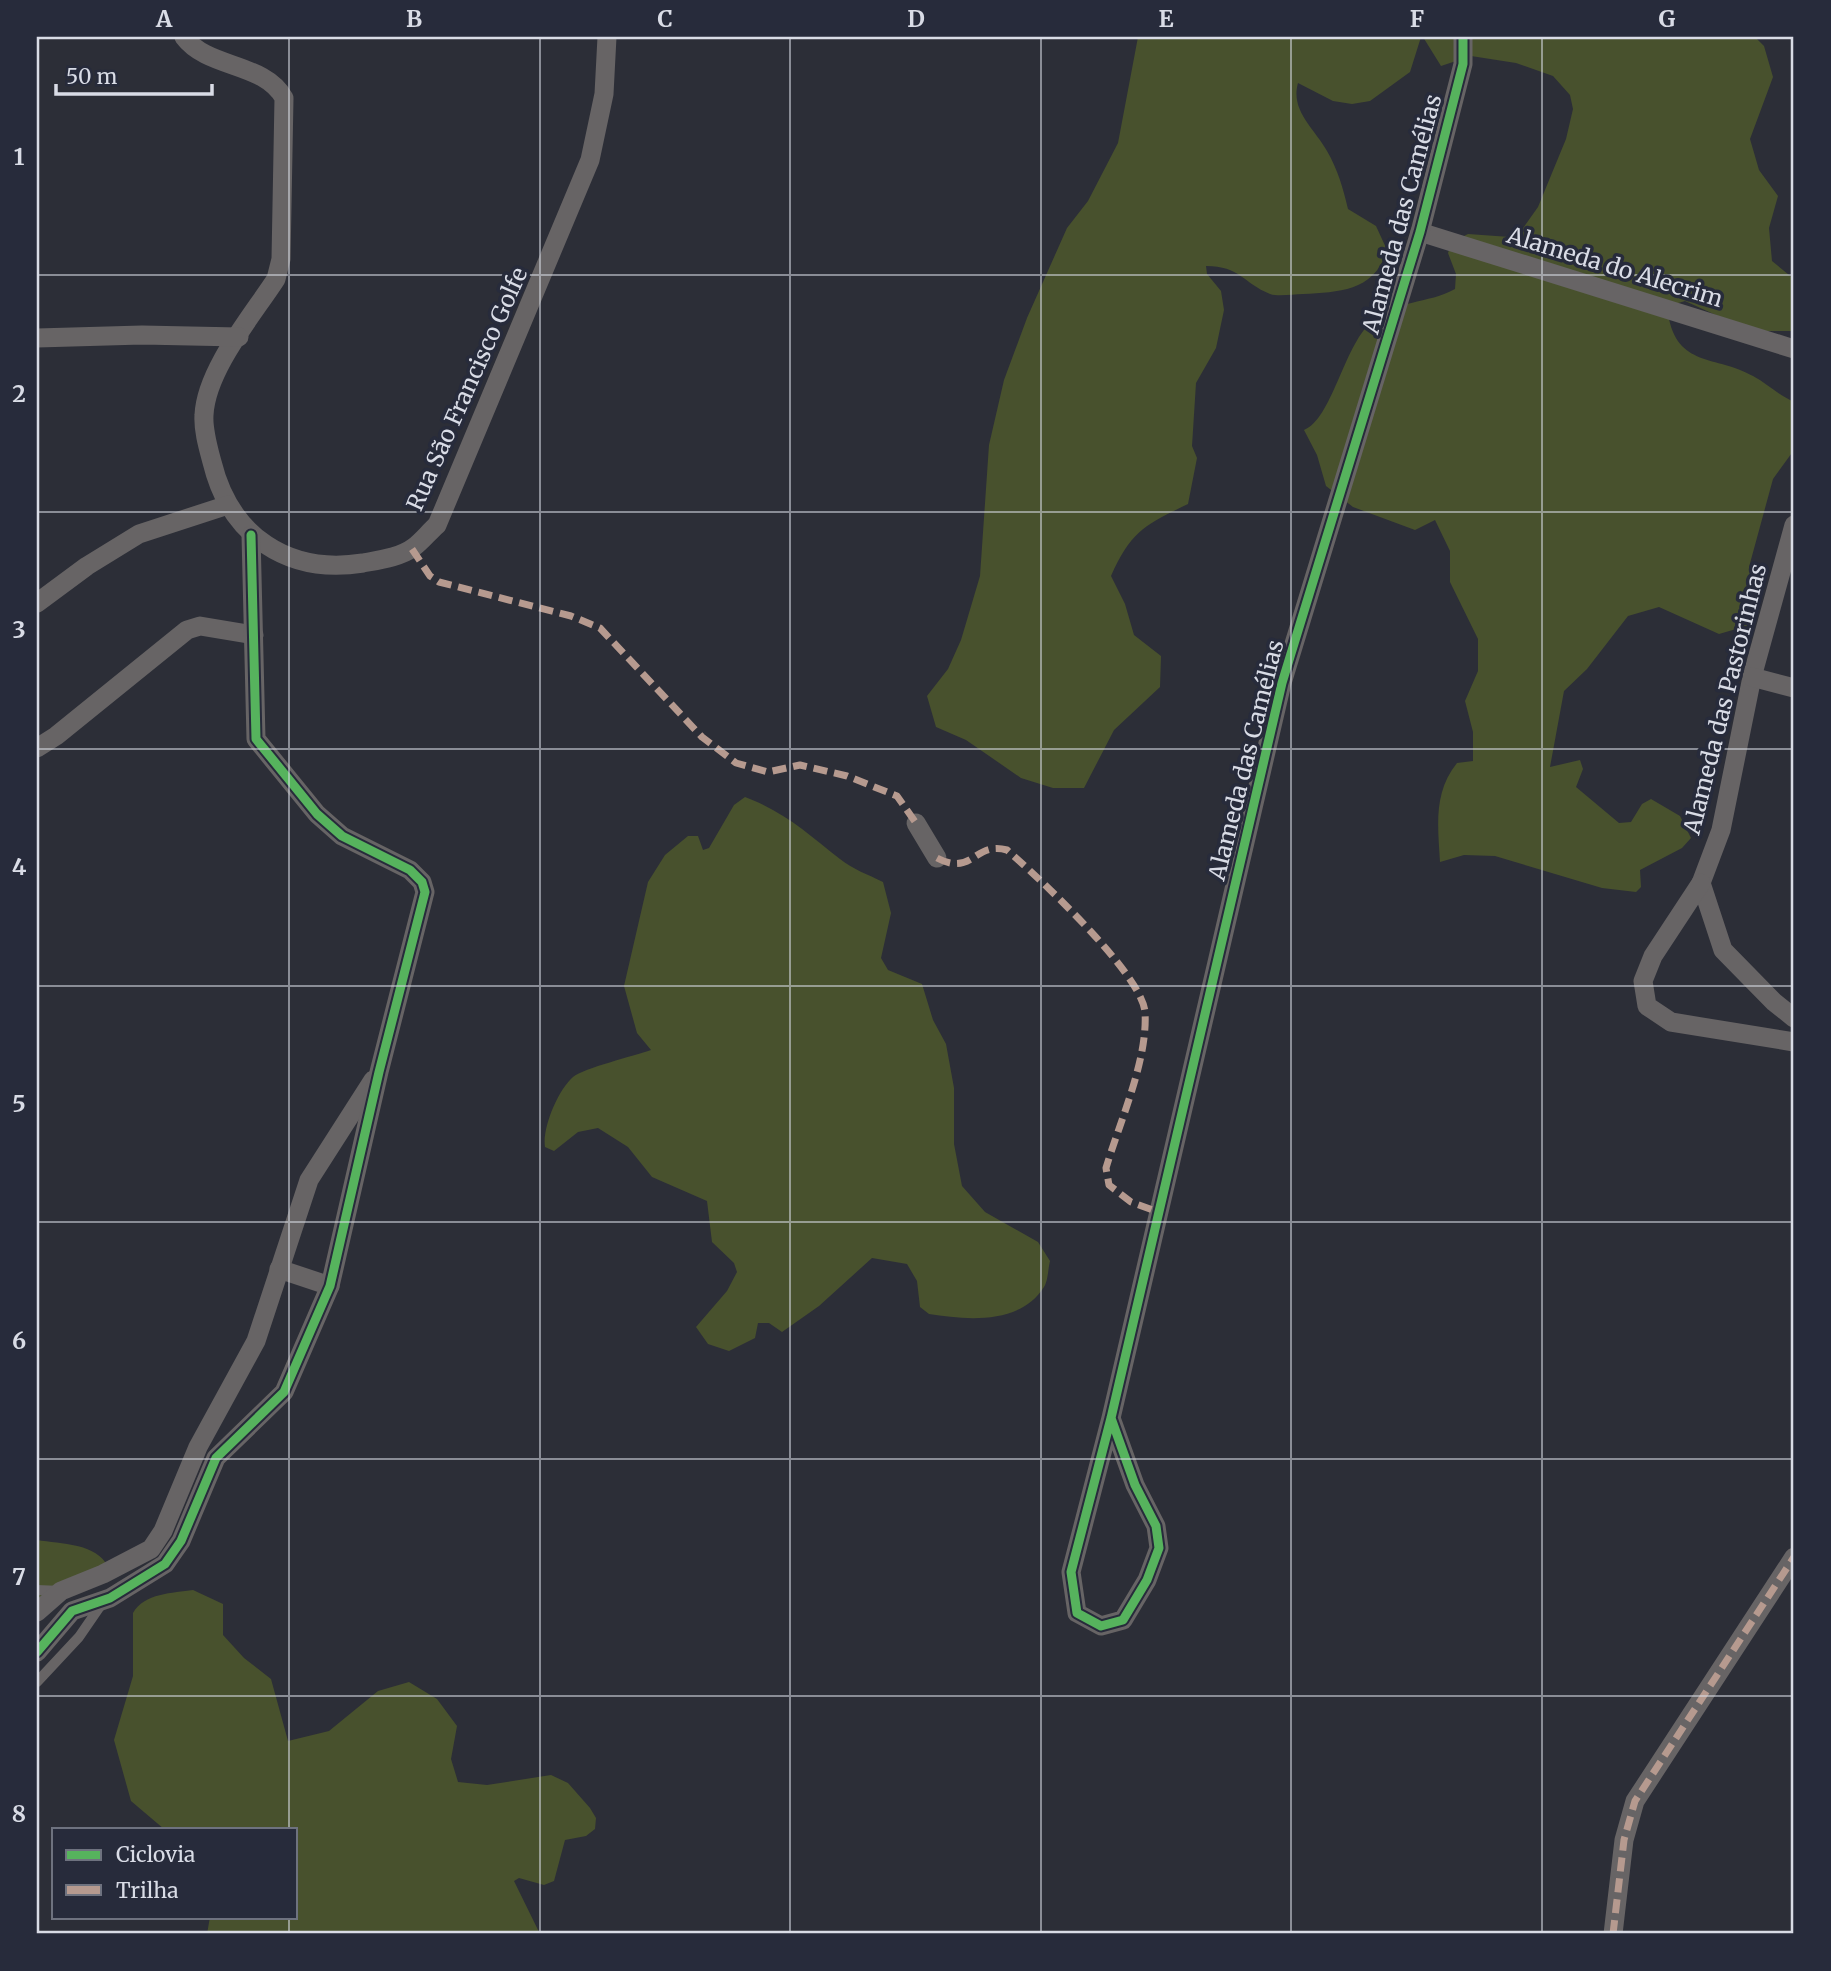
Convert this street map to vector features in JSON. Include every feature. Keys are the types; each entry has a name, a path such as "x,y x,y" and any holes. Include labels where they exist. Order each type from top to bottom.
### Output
{"street":[{"name":"Rua São Francisco Golfe","path":"184,37 215,57 277,85 284,98 281,259 276,279 209,387 204,415 214,473 228,505 251,534 275,551 305,562 341,566 379,560 412,549 437,525 590,160 604,94 607,37"},
{"name":"Alameda das Camélias","path":"1111,1418 1135,1485 1156,1526 1159,1548 1147,1580 1123,1620 1101,1626 1077,1613 1071,1572 1111,1418 1282,684 1420,232 1463,64 1463,37"},
{"name":"Alameda do Alecrim","path":"1420,232 1794,349"},
{"path":"37,338 142,335 239,337"},
{"path":"37,603 87,566 139,534 228,505"},
{"name":"Alameda das Pastorinhas","path":"1794,525 1752,677 1721,830 1701,883 1653,956 1643,981 1647,1006 1671,1022 1794,1042"},
{"path":"37,1652 72,1611 104,1600 165,1564 181,1541 216,1458 284,1392 330,1286 379,1072 425,892 422,882 410,870 342,836 317,814 256,739 251,534"},
{"path":"37,748 56,736 187,630 200,626 254,635"},
{"path":"1752,677 1794,688"},
{"path":"916,823 937,858"},
{"path":"1701,883 1723,950 1794,1018"},
{"path":"37,1612 61,1591 103,1574 151,1549 163,1531 198,1447 256,1341 309,1180 379,1072"},
{"path":"279,1269 330,1286"},
{"path":"1613,1934 1624,1840 1635,1801 1794,1557"}],"lane":[{"path":"37,1590 61,1591"},
{"path":"37,1682 79,1637 104,1600"}],"green space":[{"path":"1138,37 1421,37 1410,72 1370,101 1352,104 1333,101 1298,83 1296,93 1300,111 1331,158 1348,209 1376,226 1387,250 1374,274 1354,287 1343,290 1278,295 1261,290 1227,269 1206,266 1207,274 1221,291 1224,310 1216,348 1196,383 1192,446 1197,458 1188,504 1141,531 1125,549 1111,576 1125,604 1134,635 1161,656 1160,687 1114,730 1084,788 1053,788 1021,778 966,740 936,727 927,696 948,669 961,640 980,576 989,445 1004,380 1027,318 1067,228 1088,201 1118,143"},
{"path":"1423,37 1755,37 1764,46 1773,77 1750,139 1759,170 1778,196 1769,228 1772,261 1794,279 1794,331 1751,331 1685,301 1675,304 1668,314 1680,344 1689,352 1753,376 1794,402 1794,450 1773,479 1749,567 1759,611 1751,606 1750,625 1719,634 1659,607 1628,616 1587,669 1564,691 1550,767 1580,760 1583,769 1576,787 1619,823 1631,822 1642,804 1651,799 1680,816 1691,838 1682,848 1640,870 1641,887 1636,892 1602,888 1495,856 1464,855 1440,862 1439,810 1444,786 1457,763 1473,761 1473,732 1465,701 1478,671 1478,639 1450,582 1450,551 1435,520 1415,530 1353,507 1326,486 1317,455 1304,430 1314,423 1322,412 1353,348 1371,322 1400,306 1455,289 1456,274 1448,253 1452,242 1468,234 1510,237 1521,231 1538,207 1566,139 1573,109 1570,95 1553,76 1516,63 1471,56 1441,66"},
{"path":"745,797 784,817 845,863 883,882 891,913 881,958 888,970 922,984 933,1020 946,1044 954,1088 954,1144 962,1186 985,1212 1038,1242 1050,1261 1044,1287 1034,1299 1021,1308 992,1317 960,1318 929,1314 920,1307 917,1281 907,1264 872,1258 819,1306 782,1332 769,1323 758,1323 755,1338 729,1351 708,1344 696,1327 727,1291 737,1272 734,1263 712,1242 707,1201 652,1177 628,1147 598,1128 578,1132 554,1151 545,1147 546,1130 552,1110 573,1077 598,1066 651,1050 637,1033 624,986 648,882 665,855 688,836 698,836 703,850 709,848 734,805"},
{"path":"37,1540 87,1549 103,1559 108,1567 96,1579 37,1599"},
{"path":"193,1590 223,1604 223,1635 244,1658 271,1679 288,1741 329,1731 378,1691 409,1682 437,1699 457,1726 451,1759 458,1782 487,1785 551,1775 568,1783 596,1818 595,1829 586,1836 565,1840 554,1881 544,1885 519,1878 514,1881 540,1934 207,1934 210,1918 298,1918 298,1828 163,1828 131,1801 114,1740 133,1676 133,1613 144,1601 168,1593"}],"marked path":[{"path":"412,549 430,576 439,582 571,616 600,628 702,737 736,763 768,772 800,765 847,776 897,796 916,823"},
{"path":"937,858 958,863 987,850 1007,850 1086,927 1127,974 1145,1012 1145,1031 1138,1070 1106,1168 1109,1185 1131,1202 1158,1212"},
{"path":"1613,1934 1624,1840 1635,1801 1794,1557"}],"cycle path":[{"path":"1111,1418 1135,1485 1156,1526 1159,1548 1147,1580 1123,1620 1101,1626 1077,1613 1071,1572 1111,1418 1282,683 1420,232 1463,64 1463,37"},
{"path":"37,1652 72,1611 110,1598 165,1564 181,1541 216,1458 284,1392 330,1286 379,1072 425,892 422,882 410,870 342,836 317,814 256,739 251,535"}]}
